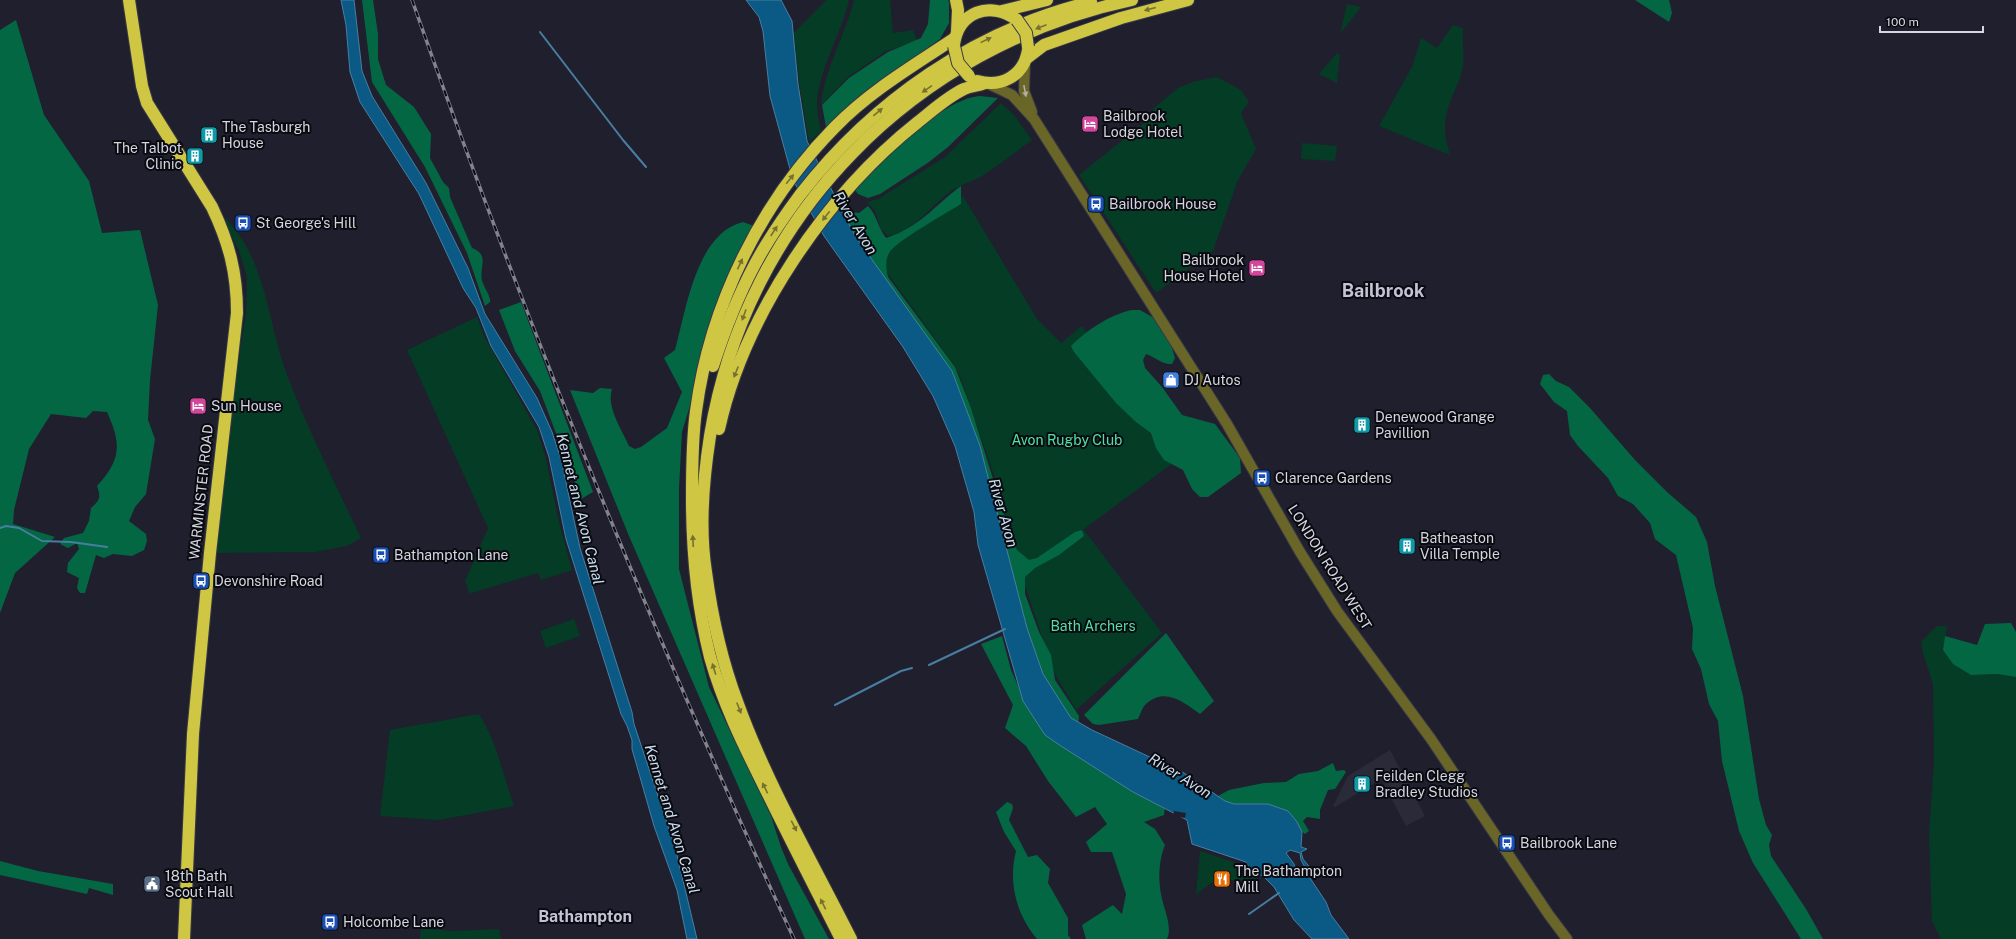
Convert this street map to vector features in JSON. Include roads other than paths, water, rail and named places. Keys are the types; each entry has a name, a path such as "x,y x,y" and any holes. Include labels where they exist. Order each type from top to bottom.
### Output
{"highway":[{"name":"WARMINSTER ROAD","path":"129,0 142,86 147,103 212,207 228,243 237,295 192,734 184,939"},
{"path":"956,0 958,10 955,39 958,63 969,76 987,84"},
{"path":"710,589 707,511 716,441 732,383 745,350 770,299 820,224 853,182 869,165 899,137 934,109 963,90 1007,81 1021,69 1027,56 1026,33 1016,20 983,0"},
{"path":"841,939 740,738 710,657 696,587 692,492 696,410 703,374 714,332 727,297 748,248 764,218 784,188 836,126 879,88 955,39 965,20 977,12 992,10 1001,11 1047,0"},
{"path":"692,492 700,421 712,371 734,309 754,265 785,215 822,167 849,138 896,97 967,50 1039,17 1098,0"},
{"path":"851,939 749,732 737,702 718,639 710,589 706,575 703,529 707,455 714,415 733,345 747,309 761,280 779,247 801,213 857,148 903,106 976,57 1041,26 1077,14 1132,0"},
{"path":"1027,56 1044,45 1121,18 1188,0"}],"street":[{"name":"LONDON ROAD WEST","path":"1027,56 1024,91 1034,119"},
{"name":"LONDON ROAD WEST","path":"987,84 1012,95 1034,119 1227,424 1300,552 1337,611 1430,739 1552,920 1567,939"}],"water":[{"path":"341,0 354,0 362,71 372,96 426,183 468,268 485,314 537,398 552,432 561,459 580,548 632,712 634,724 675,847 697,939 687,939 677,890 654,826 632,749 632,740 621,714 566,539 549,457 539,427 491,346 476,308 463,288 419,194 360,102 350,72 346,25"},
{"name":"River Avon","path":"746,0 781,0 792,21 798,84 807,141 855,236 952,371 980,446 1027,628 1043,674 1071,718 1092,730 1184,773 1225,801 1234,804 1268,804 1288,811 1297,822 1302,832 1301,847 1307,849 1301,852 1303,859 1312,870 1310,878 1326,902 1331,915 1349,939 1312,939 1294,920 1274,887 1263,876 1251,871 1246,862 1192,844 1187,820 1133,792 1045,735 1023,701 978,545 974,512 955,446 933,396 903,347 824,236 793,180 770,96 763,31 759,17","holes":["1290,850 1300,853 1301,860 1307,871 1302,873 1296,870 1294,864 1286,853"]}],"waterway":[{"path":"540,32 623,140 646,167"},
{"path":"0,528 6,526 19,528 42,541 71,542 107,547"},
{"path":"929,665 1005,629"},
{"path":"835,705 901,671 912,668"},
{"path":"1249,914 1279,893"}],"railway":[{"path":"412,0 499,238 592,474 690,708 794,939"}],"place":[{"name":"Bailbrook Lodge Hotel","path":"1090,124"},
{"name":"The Tasburgh House","path":"209,135"},
{"name":"The Talbot Clinic","path":"195,156"},
{"name":"Bailbrook House","path":"1096,204"},
{"name":"St George's Hill","path":"243,223"},
{"name":"Bailbrook House Hotel","path":"1257,268"},
{"name":"DJ Autos","path":"1171,380"},
{"name":"Sun House","path":"198,406"},
{"name":"Denewood Grange Pavillion","path":"1362,425"},
{"name":"Clarence Gardens","path":"1262,478"},
{"name":"Batheaston Villa Temple","path":"1407,546"},
{"name":"Bathampton Lane","path":"381,555"},
{"name":"Devonshire Road","path":"201,581"},
{"name":"Feilden Clegg Bradley Studios","path":"1362,784"},
{"name":"Bailbrook Lane","path":"1507,843"},
{"name":"The Bathampton Mill","path":"1222,879"},
{"name":"18th Bath Scout Hall","path":"152,884"},
{"name":"Holcombe Lane","path":"330,922"}],"district":[{"name":"Bailbrook","path":"1383,291"},
{"name":"Bathampton","path":"585,916"}],"park label":[{"name":"Avon Rugby Club","path":"1067,440"},
{"name":"Bath Archers","path":"1093,626"}],"water label":[{"name":"Kennet and Avon Canal","path":"580,509"},
{"name":"Kennet and Avon Canal","path":"672,819"}]}
